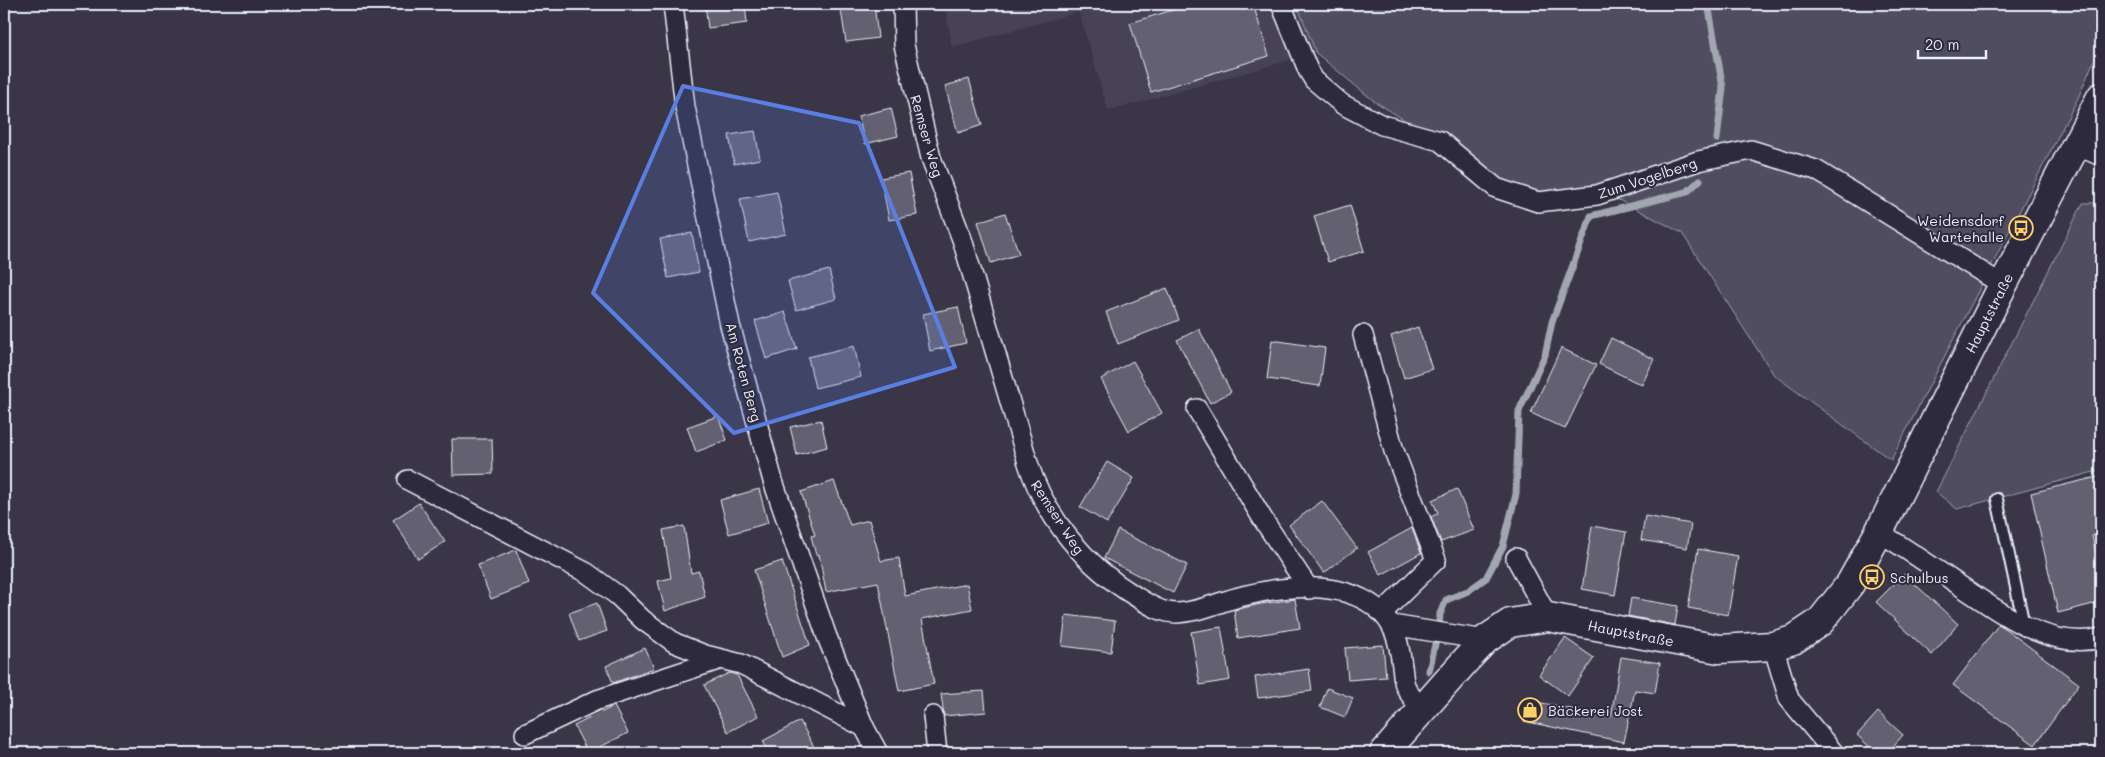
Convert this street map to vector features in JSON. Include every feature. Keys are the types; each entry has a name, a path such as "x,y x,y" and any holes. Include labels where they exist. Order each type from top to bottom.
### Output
{"main road":[{"name":"Hauptstraße","path":"1390,750 1422,710 1485,640 1510,624 1548,617 1719,649 1773,646 1793,640 1820,622 1850,584 1879,532 2003,284 2101,97"}],"street":[{"name":"Am Roten Berg","path":"673,4 685,106 730,324 773,481 827,637 864,727 878,753"},
{"name":"Remser Weg","path":"903,4 904,45 931,158 962,239 1033,480 1077,550 1094,567 1127,592 1156,609 1175,613 1197,610 1266,591 1328,589 1356,596 1374,606 1387,619"},
{"name":"Zum Vogelberg","path":"1282,4 1308,70 1314,80 1342,104 1382,125 1440,141 1496,188 1538,202 1597,195 1698,161 1751,150 1816,170 2003,284"},
{"path":"2076,145 2101,156"},
{"path":"1363,335 1394,452 1436,560 1387,619"},
{"path":"1197,409 1264,521 1309,589"},
{"path":"408,480 587,573 617,595 643,620 675,643 705,655 741,664 864,727"},
{"path":"1879,532 2024,626 2061,639 2088,642 2101,638"},
{"path":"1516,558 1548,617"},
{"path":"1387,619 1485,640"},
{"path":"1387,619 1397,636 1404,685 1422,710"},
{"path":"1773,646 1789,698 1834,753"},
{"path":"525,734 598,700 721,659"},
{"path":"934,716 937,753"}],"lane":[{"path":"1997,499 2024,626"}],"highlighted area":[{"path":"683,86 859,123 955,367 734,433 593,293"}],"shaded area":[{"path":"945,4 1297,4 1316,53 1108,111 1079,12 952,47"},
{"path":"1297,4 2101,4 2101,44 2078,98 1891,460 1774,375 1682,233 1592,186 1546,193 1510,185 1374,101 1316,53"},
{"path":"2083,203 2101,203 2101,470 1957,509 1936,492"}],"building":[{"path":"705,4 745,4 747,23 708,28"},
{"path":"840,4 874,4 878,38 846,42"},
{"path":"1192,4 1253,4 1269,56 1151,92 1130,23"},
{"path":"969,79 982,125 958,133 945,86"},
{"path":"891,108 898,136 865,144 858,116"},
{"path":"755,131 760,159 734,164 729,135"},
{"path":"909,173 917,215 889,220 881,178"},
{"path":"777,192 786,234 749,242 740,199"},
{"path":"1350,205 1364,251 1328,262 1314,216"},
{"path":"1005,213 1019,254 991,263 978,222"},
{"path":"692,233 699,272 668,278 660,239"},
{"path":"829,270 836,299 796,310 788,281"},
{"path":"1167,288 1179,320 1118,344 1106,312"},
{"path":"958,307 966,343 930,351 923,314"},
{"path":"785,312 797,349 766,359 755,321"},
{"path":"1418,327 1432,369 1404,378 1391,336"},
{"path":"1199,329 1231,392 1210,403 1177,340"},
{"path":"1611,338 1654,359 1642,385 1599,364"},
{"path":"1272,340 1325,348 1320,386 1267,379"},
{"path":"854,346 861,377 815,388 808,357"},
{"path":"1561,348 1596,365 1565,429 1531,413"},
{"path":"1133,361 1162,413 1129,431 1101,379"},
{"path":"718,416 727,440 696,452 687,427"},
{"path":"821,420 827,447 797,455 790,427"},
{"path":"452,439 492,439 493,474 453,475"},
{"path":"1107,462 1134,478 1107,523 1080,507"},
{"path":"2101,476 2101,534 2092,536 2101,575 2101,602 2058,613 2031,493"},
{"path":"834,481 850,525 869,520 881,561 899,558 905,596 967,584 972,609 922,619 934,684 899,691 878,582 826,592 819,554 816,555 811,536 815,535 801,492"},
{"path":"759,489 768,523 729,534 720,500"},
{"path":"1457,489 1474,530 1441,542 1431,517 1438,513 1432,500"},
{"path":"1322,501 1357,548 1324,573 1289,525"},
{"path":"419,503 445,542 418,559 393,520"},
{"path":"1645,516 1691,524 1687,548 1641,540"},
{"path":"684,526 691,573 699,571 705,597 665,611 658,581 671,578 663,530"},
{"path":"1592,526 1626,532 1615,595 1582,589"},
{"path":"1412,528 1421,553 1381,575 1368,552"},
{"path":"1118,530 1187,565 1173,593 1104,558"},
{"path":"1698,549 1738,556 1728,615 1688,608"},
{"path":"516,550 529,584 491,599 478,565"},
{"path":"782,561 810,645 782,657 754,570"},
{"path":"1904,574 1958,624 1932,655 1876,602"},
{"path":"1631,598 1678,606 1675,625 1628,616"},
{"path":"1295,599 1300,628 1238,638 1234,610"},
{"path":"597,603 607,631 579,641 569,613"},
{"path":"1066,615 1115,621 1111,652 1062,646"},
{"path":"1999,624 2079,684 2035,745 1953,685"},
{"path":"1221,627 1230,680 1200,685 1191,632"},
{"path":"1565,638 1594,658 1568,696 1539,675"},
{"path":"1383,645 1386,677 1348,680 1345,648"},
{"path":"645,648 654,668 613,683 606,666"},
{"path":"1621,657 1660,663 1655,693 1635,690 1624,742 1523,721 1527,700 1611,717"},
{"path":"1309,669 1312,691 1258,698 1255,677"},
{"path":"729,673 737,675 758,716 728,732 704,685"},
{"path":"1327,688 1353,698 1345,717 1320,707"},
{"path":"984,691 986,712 944,716 941,694"},
{"path":"614,706 628,733 588,753 574,726"},
{"path":"1878,712 1903,735 1887,753 1876,753 1857,735"},
{"path":"800,721 814,747 803,753 769,753 763,741"}],"waterway":[{"path":"1708,4 1723,88 1717,139"},
{"path":"1439,629 1440,614 1446,600 1468,591 1486,578 1503,546 1516,494 1519,411 1545,355 1552,322 1591,216 1687,192 1700,180"},
{"path":"1429,671 1436,640"}],"place":[{"name":"Weidensdorf Wartehalle","path":"2021,228"},
{"name":"Schulbus","path":"1872,577"},
{"name":"Bäckerei Jost","path":"1530,710"}]}
